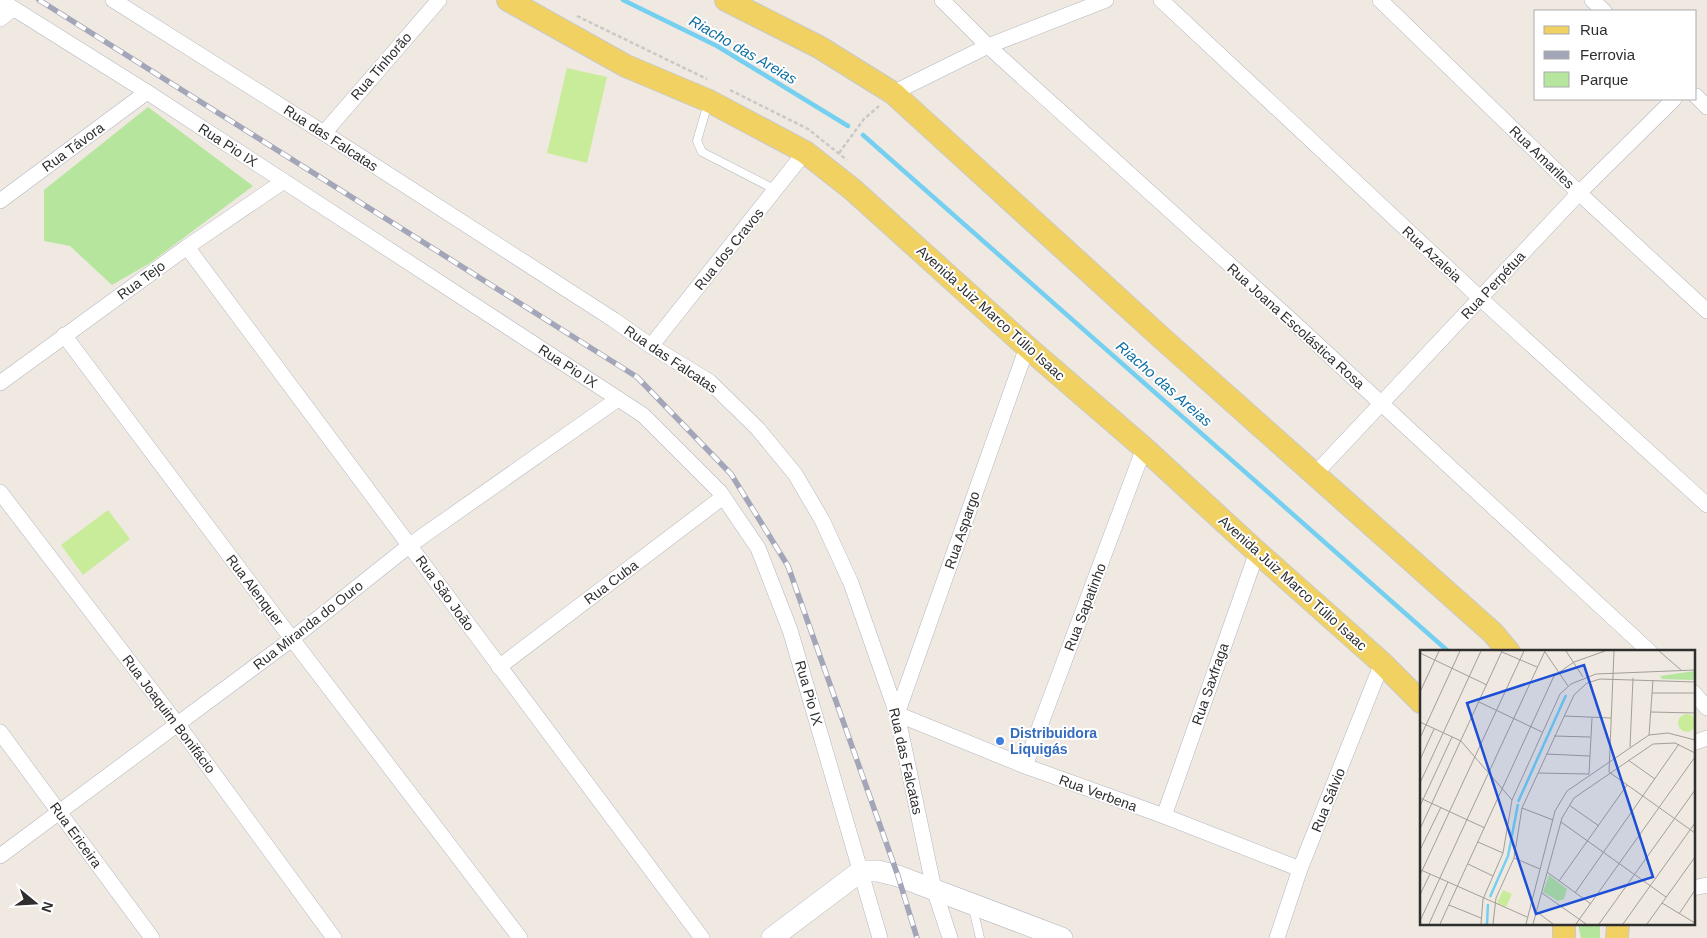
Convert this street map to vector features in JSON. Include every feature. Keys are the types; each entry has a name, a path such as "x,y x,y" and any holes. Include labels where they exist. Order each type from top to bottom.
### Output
{"main road":[{"name":"Avenida Juiz Marco Túlio Isaac","path":"508,0 626,66 709,101 813,157 852,189 1026,346 1144,448 1382,663 1420,701"},
{"path":"726,0 819,47 893,93 1165,341 1493,633 1507,650"},
{"path":"772,938 861,871 878,871 898,876 972,904 1031,932 1062,938"}],"street":[{"name":"Rua Pio IX","path":"0,0 147,92 643,415 720,492 758,548 790,630 880,938"},
{"name":"Rua das Falcatas","path":"113,0 324,133 614,320 651,346 710,382 758,429 795,474 822,520 851,583 898,714 934,889 950,938"},
{"name":"Rua Tinhorão","path":"324,133 439,0"},
{"name":"Rua Joana Escolástica Rosa","path":"942,0 988,46 1648,650"},
{"path":"893,93 988,46 1106,0"},
{"name":"Rua Azaleia","path":"1161,0 1481,299 1707,505"},
{"name":"Rua Amariles","path":"1380,0 1579,193 1707,311"},
{"path":"1592,0 1603,10"},
{"path":"0,19 14,9"},
{"name":"Rua Távora","path":"0,201 147,92"},
{"path":"1697,97 1707,107"},
{"name":"Rua Perpétua","path":"1315,474 1579,193 1673,100"},
{"name":"Rua dos Cravos","path":"651,346 776,190 813,157"},
{"name":"Rua Tejo","path":"0,383 64,335 284,181"},
{"name":"Rua São João","path":"187,248 702,938"},
{"name":"Rua Alenquer","path":"64,335 292,639 520,938"},
{"name":"Rua Aspargo","path":"898,714 1026,346"},
{"name":"Rua Miranda do Ouro","path":"0,856 292,639 410,545 618,399"},
{"name":"Rua Sapatinho","path":"1025,766 1144,448"},
{"name":"Rua Joaquim Bonifácio","path":"0,492 178,725 334,938"},
{"name":"Rua Cuba","path":"499,667 723,497"},
{"name":"Rua Saxfraga","path":"1164,816 1257,552"},
{"name":"Rua Sálvio","path":"1277,938 1300,869 1382,663"},
{"path":"1694,693 1707,708"},
{"name":"Rua Verbena","path":"898,714 1025,766 1164,816 1300,869"},
{"name":"Rua Ericeira","path":"0,732 152,938"},
{"path":"1694,743 1707,738"},
{"path":"1694,888 1707,885"}],"lane":[{"path":"709,101 701,122 697,141 702,152 776,190"},
{"path":"972,904 980,938"}],"path":[{"path":"813,157 836,155 864,119 893,93"}],"green space":[{"path":"567,68 607,77 587,163 547,153"},
{"path":"148,107 253,186 150,263 112,285 70,246 44,241 44,190"},
{"path":"108,510 130,539 83,575 61,545"},
{"path":"1578,926 1600,926 1600,938 1581,938"}],"waterway":[{"name":"Riacho das Areias","path":"623,0 717,46 848,126"},
{"name":"Riacho das Areias","path":"863,135 1447,650"}],"railway":[{"path":"39,0 637,377 731,474 788,566 898,876 917,938"}],"place":[{"name":"Distribuidora Liquigás","path":"1000,741"}]}
